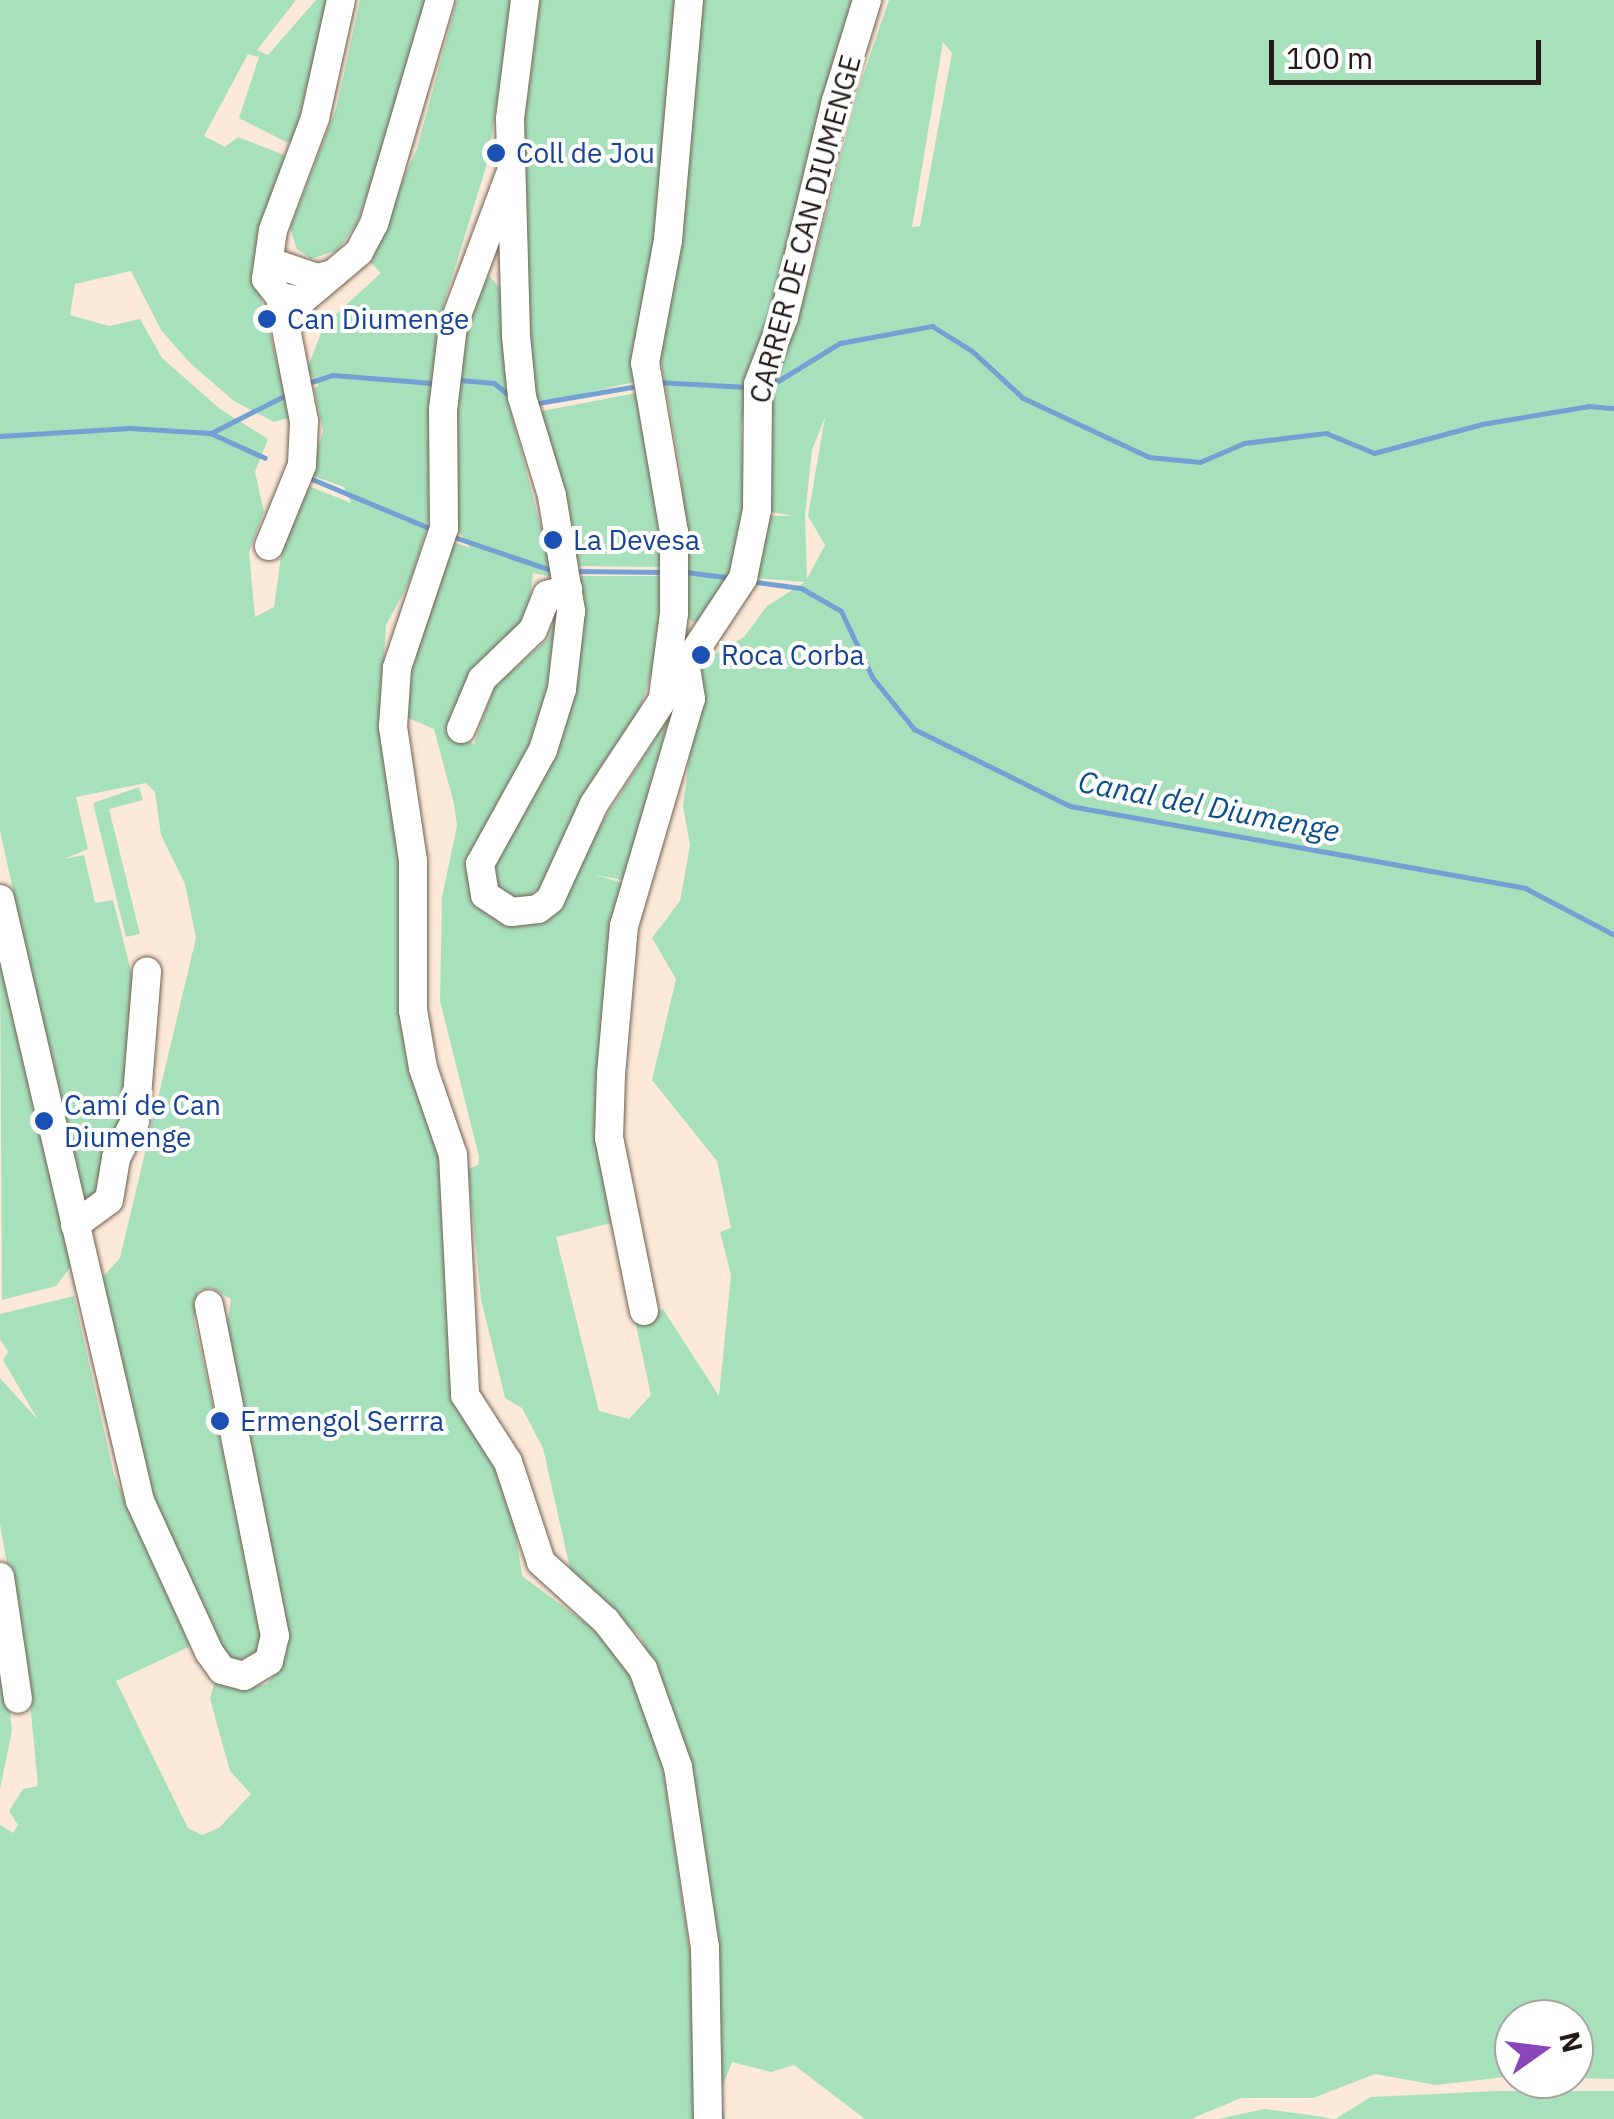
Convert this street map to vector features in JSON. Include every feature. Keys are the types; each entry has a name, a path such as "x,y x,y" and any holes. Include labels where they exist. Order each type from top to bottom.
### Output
{"street":[{"path":"270,546 299,470 304,421 298,280 274,230 315,118 342,0"},
{"path":"298,280 359,252 374,224 440,0"},
{"path":"461,730 482,679 534,630 547,596 567,577 522,397 509,177 526,0"},
{"path":"663,702 674,613 674,532 645,363 668,240 690,0"},
{"name":"CARRER DE CAN DIUMENGE","path":"567,577 562,690 543,750 480,864 484,895 495,906 526,911 550,900 594,804 709,635 742,579 756,510 758,384 784,317 836,101 868,0"},
{"path":"509,177 453,326 443,410 443,532 402,643 393,727 412,861 413,1010 457,1187 465,1395 508,1462 541,1562 631,1648 668,1733 702,1922 708,2119"},
{"path":"674,613 688,628 709,635"},
{"path":"644,1311 610,1138 611,1074 624,926 691,699 686,667"},
{"path":"0,899 140,1501 208,1652 222,1670 244,1676 269,1661 275,1636 209,1305"},
{"path":"75,1225 109,1200 116,1158 134,1121 147,971"},
{"path":"0,1576 18,1700"}],"green space":[{"path":"0,0 296,0 257,50 268,55 316,0 328,0 294,139 288,143 239,118 259,57 248,54 204,136 225,147 238,137 287,156 256,278 291,417 274,422 234,401 190,363 161,330 131,271 75,284 70,315 109,326 140,319 162,358 220,409 268,439 255,472 264,512 249,552 255,617 274,607 283,541 306,485 351,503 344,487 310,475 323,431 314,388 319,386 307,370 324,325 381,273 367,259 417,149 457,0 514,0 487,164 444,303 431,392 429,519 412,577 386,625 381,710 439,1136 451,1290 511,1499 522,1576 617,1646 659,1741 692,1966 697,2119 0,2119 0,1825 13,1833 18,1825 9,1811 23,1789 38,1786 28,1682 0,1524 0,1378 38,1420 3,1360 8,1352 0,1339 0,1314 74,1296 114,1475 191,1646 116,1681 188,1828 202,1835 219,1828 251,1794 230,1771 210,1699 214,1683 236,1689 267,1684 282,1665 288,1642 226,1332 231,1299 211,1288 198,1290 194,1320 262,1628 259,1652 236,1661 222,1653 146,1481 102,1278 120,1258 196,938 185,884 161,835 155,792 146,783 76,797 88,849 64,859 84,855 95,903 113,900 136,991 144,1063 125,1068 125,1121 85,1219 0,831"},
{"path":"360,0 427,0 399,107 357,223 338,250 311,259 297,249 290,228 336,109"},
{"path":"540,0 682,0 661,232 635,382 545,402 531,396 523,131"},
{"path":"703,0 858,0 785,280 748,383 741,428 749,511 735,572 701,622 693,622 684,615 681,472 660,355 683,236 690,86"},
{"path":"889,0 1614,0 1614,2079 1594,2078 1594,1999 1494,1999 1494,2078 1436,2085 1375,2074 1313,2098 1241,2098 1191,2119 865,2119 794,2065 771,2072 732,2062 720,2093 725,2119 717,2119 716,1948 690,1764 640,1636 572,1577 543,1448 522,1408 505,1398 481,1299 468,1169 478,1165 479,1157 440,1001 442,897 457,826 454,804 434,729 401,715 404,684 453,542 470,548 457,529 453,420 469,313 489,276 502,290 507,397 554,577 533,573 528,613 449,734 474,744 494,687 548,639 557,618 556,657 535,744 480,839 505,922 519,926 539,922 670,716 623,880 595,875 623,883 598,1142 611,1223 556,1237 599,1411 629,1419 651,1395 634,1316 663,1309 719,1396 731,1275 720,1232 731,1228 717,1161 652,1080 676,979 652,938 680,901 690,845 683,806 702,662 744,637 767,606 805,582 754,578 765,516 794,516 765,511 766,395 808,283 857,93","holes":["943,42 952,53 920,226 912,227","825,417 808,516 825,545 807,579 805,516 812,450"]},
{"path":"636,393 650,453 663,567 579,566 537,412"},
{"path":"580,576 662,576 655,662 639,712 568,826 545,884 523,900 497,893 491,861 556,752 582,620"},
{"path":"139,787 143,800 109,809 140,934 126,937 93,803"},
{"path":"0,948 73,1264 56,1286 2,1300"},
{"path":"0,1612 12,1731 0,1789"},
{"path":"1494,2091 1494,2099 1594,2099 1594,2091 1614,2091 1614,2119 1335,2119 1371,2097"},
{"path":"1264,2109 1303,2114 1334,2119 1218,2119"}],"waterway":[{"path":"773,384 840,343 932,326 972,351 1023,398 1149,457 1200,462 1244,443 1326,433 1374,453 1482,424 1589,406 1614,408"},
{"path":"308,383 333,375 433,383"},
{"path":"460,380 494,383 506,393"},
{"path":"656,382 748,387"},
{"path":"538,403 632,387"},
{"path":"211,433 284,396"},
{"name":"Canal del Diumenge","path":"0,436 130,428 210,433 265,458"},
{"name":"Canal del Diumenge","path":"307,477 436,531"},
{"name":"Canal del Diumenge","path":"451,536 554,571"},
{"name":"Canal del Diumenge","path":"575,571 664,572"},
{"name":"Canal del Diumenge","path":"685,572 733,578"},
{"name":"Canal del Diumenge","path":"749,581 801,588 841,611 872,677 914,729 1070,806 1525,888 1614,935"}],"place":[{"name":"Coll de Jou","path":"496,153"},
{"name":"Can Diumenge","path":"267,319"},
{"name":"La Devesa","path":"553,540"},
{"name":"Roca Corba","path":"701,655"},
{"name":"Camí de Can Diumenge","path":"44,1121"},
{"name":"Ermengol Serrra","path":"220,1421"}]}
